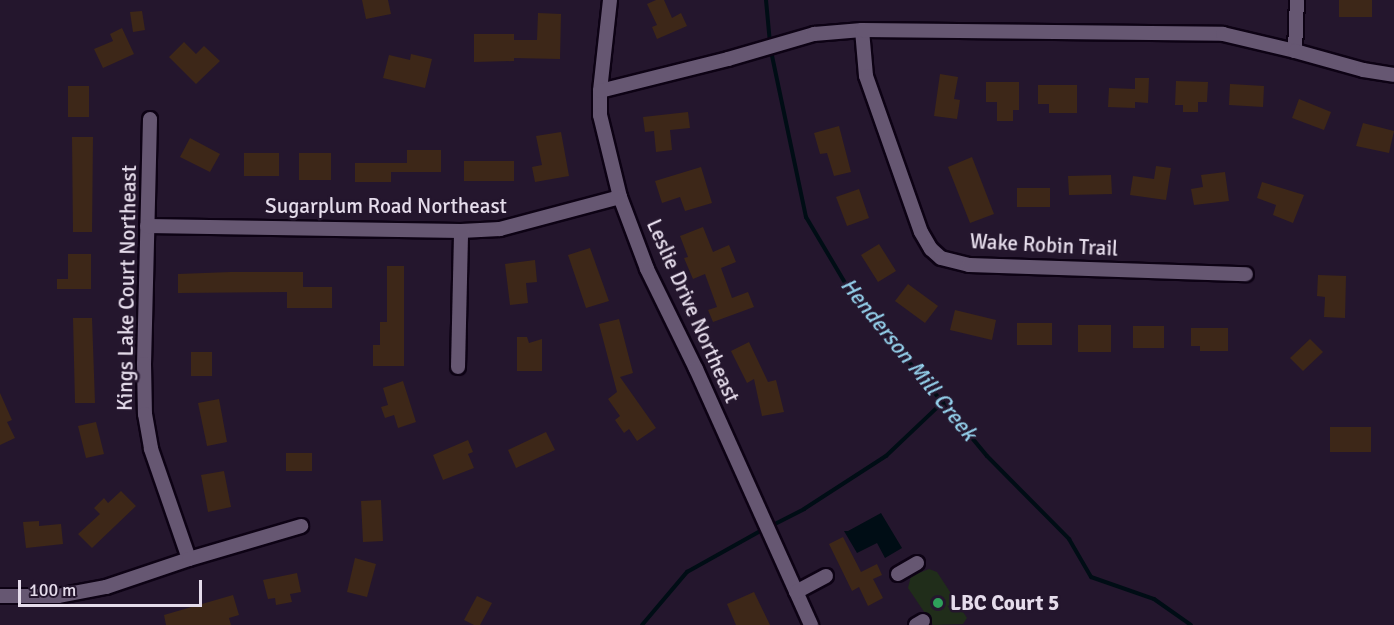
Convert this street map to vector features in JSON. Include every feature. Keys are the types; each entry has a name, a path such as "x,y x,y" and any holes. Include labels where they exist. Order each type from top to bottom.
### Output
{"street":[{"name":"Leslie Drive Northeast","path":"610,0 600,91 600,115 605,144 620,197 647,269 696,369 811,625"},
{"path":"1295,51 1297,0"},
{"path":"600,91 728,59 814,34 862,30 1222,34 1363,70 1394,75"},
{"name":"Wake Robin Trail","path":"862,30 866,76 921,232 931,249 941,258 969,265 1246,274"},
{"name":"Kings Lake Court Northeast","path":"150,119 144,364 145,414 151,449 189,559"},
{"name":"Sugarplum Road Northeast","path":"147,226 461,231 522,225 620,197"},
{"path":"458,368 461,231"},
{"path":"0,596 58,596 106,587 189,559 301,526"},
{"path":"898,574 917,563"},
{"path":"796,592 826,576"}],"green space":[{"name":"LBC Court 5","path":"929,569 937,572 967,618 963,624 933,625 908,588 911,576"}],"shaded area":[{"path":"881,513 902,548 885,558 877,543 857,553 844,531"}],"building":[{"path":"362,0 388,0 391,14 366,19"},
{"path":"656,0 664,0 672,18 681,13 687,26 657,39 652,27 657,25 647,4"},
{"path":"1339,0 1372,0 1372,17 1339,17"},
{"path":"142,11 145,30 133,32 130,12"},
{"path":"538,13 561,14 560,59 514,58 514,61 474,62 474,34 514,34 514,40 537,40"},
{"path":"122,28 134,54 103,68 94,49 113,41 110,34"},
{"path":"184,42 196,54 204,46 220,61 196,84 169,57"},
{"path":"411,54 432,59 425,88 383,78 389,55 410,60"},
{"path":"940,74 958,77 954,99 960,100 957,119 934,116"},
{"path":"1135,78 1149,78 1148,103 1135,102 1135,108 1108,107 1109,88 1135,89"},
{"path":"1176,81 1208,82 1207,102 1198,102 1198,112 1183,112 1183,105 1175,105"},
{"path":"986,82 1019,82 1019,110 1013,110 1013,121 997,121 997,102 986,102"},
{"path":"1230,84 1264,86 1263,107 1229,105"},
{"path":"1038,85 1077,85 1077,113 1049,113 1049,104 1038,104"},
{"path":"68,86 89,86 89,117 68,117"},
{"path":"1299,99 1331,112 1324,130 1292,118"},
{"path":"688,112 690,128 670,130 672,150 656,152 654,131 645,132 643,117"},
{"path":"1363,123 1394,131 1389,153 1356,146"},
{"path":"839,126 851,172 834,176 827,153 820,154 814,133"},
{"path":"561,132 569,176 535,182 532,167 542,165 536,136"},
{"path":"72,137 93,137 92,232 73,232"},
{"path":"190,138 220,154 210,172 180,157"},
{"path":"407,150 441,150 441,172 391,172 391,182 355,182 355,163 407,163"},
{"path":"244,153 279,153 279,176 244,176"},
{"path":"299,153 331,153 331,180 299,180"},
{"path":"972,157 994,214 970,223 948,167"},
{"path":"464,161 514,161 514,181 464,181"},
{"path":"1156,166 1171,168 1166,200 1130,195 1133,176 1154,179"},
{"path":"701,167 712,203 685,211 680,197 662,203 655,181"},
{"path":"1225,172 1229,201 1194,205 1191,189 1203,187 1201,175"},
{"path":"1111,175 1112,194 1069,195 1068,176"},
{"path":"1262,182 1304,195 1293,223 1273,215 1276,205 1257,198"},
{"path":"1017,188 1050,188 1050,207 1017,207"},
{"path":"859,189 869,218 847,226 836,197"},
{"path":"703,227 713,252 729,245 736,262 721,268 732,298 748,292 754,307 713,322 708,310 717,307 705,274 693,279 684,258 688,257 680,236"},
{"path":"879,244 896,271 878,282 861,255"},
{"path":"590,248 609,301 586,308 568,255"},
{"path":"68,254 91,254 91,289 57,289 57,279 68,279"},
{"path":"535,260 537,282 526,283 528,303 510,305 505,264"},
{"path":"387,266 404,266 404,366 373,366 373,345 380,345 380,322 387,322"},
{"path":"303,272 303,287 332,287 332,308 287,308 287,292 178,293 178,274"},
{"path":"1318,275 1346,276 1345,318 1324,317 1325,297 1317,296"},
{"path":"908,284 938,306 925,323 895,301"},
{"path":"955,310 996,320 992,340 950,330"},
{"path":"73,318 92,318 95,403 75,403"},
{"path":"619,319 633,373 620,377 656,428 637,441 629,429 624,433 615,420 620,416 608,399 617,392 599,324"},
{"path":"1017,323 1052,323 1052,345 1017,345"},
{"path":"1078,325 1111,325 1111,352 1078,352"},
{"path":"1133,326 1164,326 1164,348 1133,348"},
{"path":"1191,328 1228,328 1228,351 1200,351 1200,346 1191,346"},
{"path":"517,337 527,337 529,343 542,339 542,371 517,371"},
{"path":"1310,339 1323,352 1303,371 1290,358"},
{"path":"749,342 768,382 776,380 784,412 762,416 754,379 747,383 731,351"},
{"path":"191,352 212,352 212,376 191,376"},
{"path":"403,381 416,422 398,428 394,415 385,418 381,407 388,405 383,388"},
{"path":"0,393 12,420 7,422 15,438 0,445"},
{"path":"219,399 227,442 207,446 198,403"},
{"path":"96,422 104,454 86,458 78,426"},
{"path":"1330,427 1371,427 1371,452 1330,452"},
{"path":"546,432 555,450 516,468 508,450"},
{"path":"468,440 473,452 468,454 474,468 443,480 433,455"},
{"path":"286,453 312,453 312,471 286,471"},
{"path":"224,471 231,507 208,512 201,475"},
{"path":"121,491 136,506 92,548 78,534 100,514 94,508 104,498 108,503"},
{"path":"381,500 383,541 363,542 361,501"},
{"path":"39,521 39,526 61,524 63,544 26,548 23,522"},
{"path":"843,537 861,572 877,564 882,575 873,579 883,598 868,606 859,587 852,591 829,544"},
{"path":"355,558 376,564 367,597 347,592"},
{"path":"297,573 301,592 290,594 292,602 276,605 275,598 268,599 263,580"},
{"path":"754,592 770,625 736,625 727,604"},
{"path":"233,595 239,615 229,618 231,625 166,625 164,615"},
{"path":"477,596 492,603 480,625 474,625 464,620"}],"waterway":[{"name":"Henderson Mill Creek","path":"766,0 770,43"},
{"name":"Henderson Mill Creek","path":"771,51 806,217 850,291 987,456 1069,539 1091,577 1154,599 1191,625"},
{"path":"771,526 804,509 886,456 943,402"},
{"path":"642,625 687,572 764,529"}],"place":[{"name":"LBC Court 5","path":"938,603"}]}
